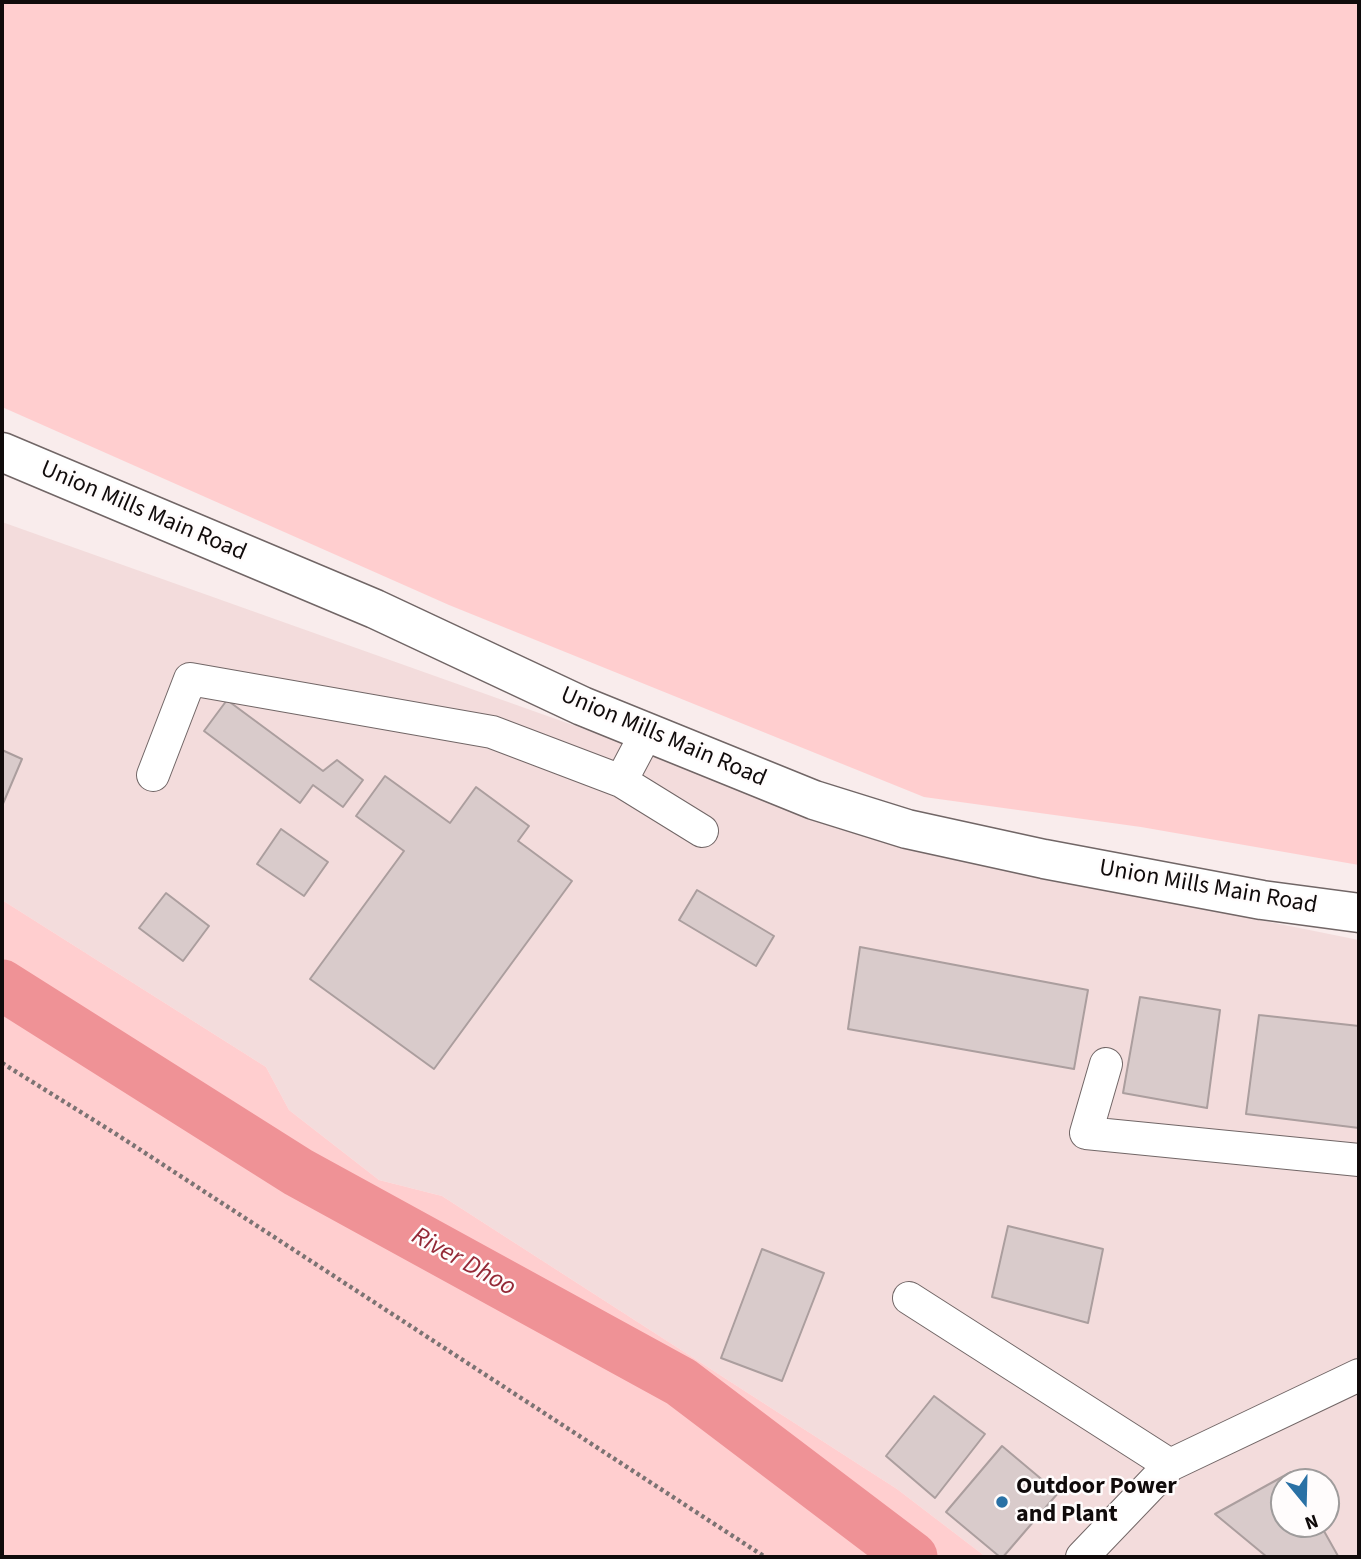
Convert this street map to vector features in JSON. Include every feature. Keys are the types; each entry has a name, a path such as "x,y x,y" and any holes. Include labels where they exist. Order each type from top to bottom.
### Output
{"highway":[{"name":"Union Mills Main Road","path":"2,452 375,609 582,706 814,800 906,829 1044,859 1262,900 1359,913"}],"lane":[{"path":"153,775 190,679 492,732 621,781 702,831"},
{"path":"621,781 647,732"},
{"path":"1106,1064 1086,1133 1359,1160"},
{"path":"909,1298 1170,1465"},
{"path":"1082,1557 1170,1465 1359,1375"}],"path":[{"path":"2,1063 116,1134 765,1557"}],"shaded area":[{"path":"2,2 1359,2 1359,865 1141,827 924,797 449,605 2,407"},
{"path":"2,522 941,856 1359,940 1359,1557 986,1557 897,1489 442,1196 379,1180 289,1110 266,1067 2,900"},
{"path":"2,900 266,1067 289,1110 379,1180 442,1196 897,1489 986,1557 2,1557"}],"building":[{"path":"227,700 323,771 337,760 363,780 343,807 313,785 300,803 204,731"},
{"path":"2,750 22,759 2,806"},
{"path":"385,776 450,823 476,787 529,826 518,841 572,881 434,1069 310,979 404,851 356,816"},
{"path":"281,829 328,862 304,896 257,864"},
{"path":"697,890 774,936 756,966 679,920"},
{"path":"166,893 209,926 183,961 139,928"},
{"path":"860,947 1088,990 1074,1069 848,1029"},
{"path":"1140,997 1220,1010 1207,1108 1123,1093"},
{"path":"1259,1015 1359,1026 1359,1128 1246,1114"},
{"path":"1008,1226 1103,1249 1088,1323 992,1297"},
{"path":"762,1249 824,1273 782,1381 721,1358"},
{"path":"934,1396 985,1434 935,1498 886,1456"},
{"name":"Outdoor Power and Plant","path":"1002,1446 1058,1493 1003,1557 1000,1557 946,1512"},
{"path":"1270,1484 1270,1538 1328,1538 1338,1556 1267,1557 1215,1514"}],"waterway":[{"name":"River Dhoo","path":"2,985 298,1172 681,1382 912,1557"}],"place":[{"name":"Outdoor Power and Plant","path":"1002,1502"}]}
